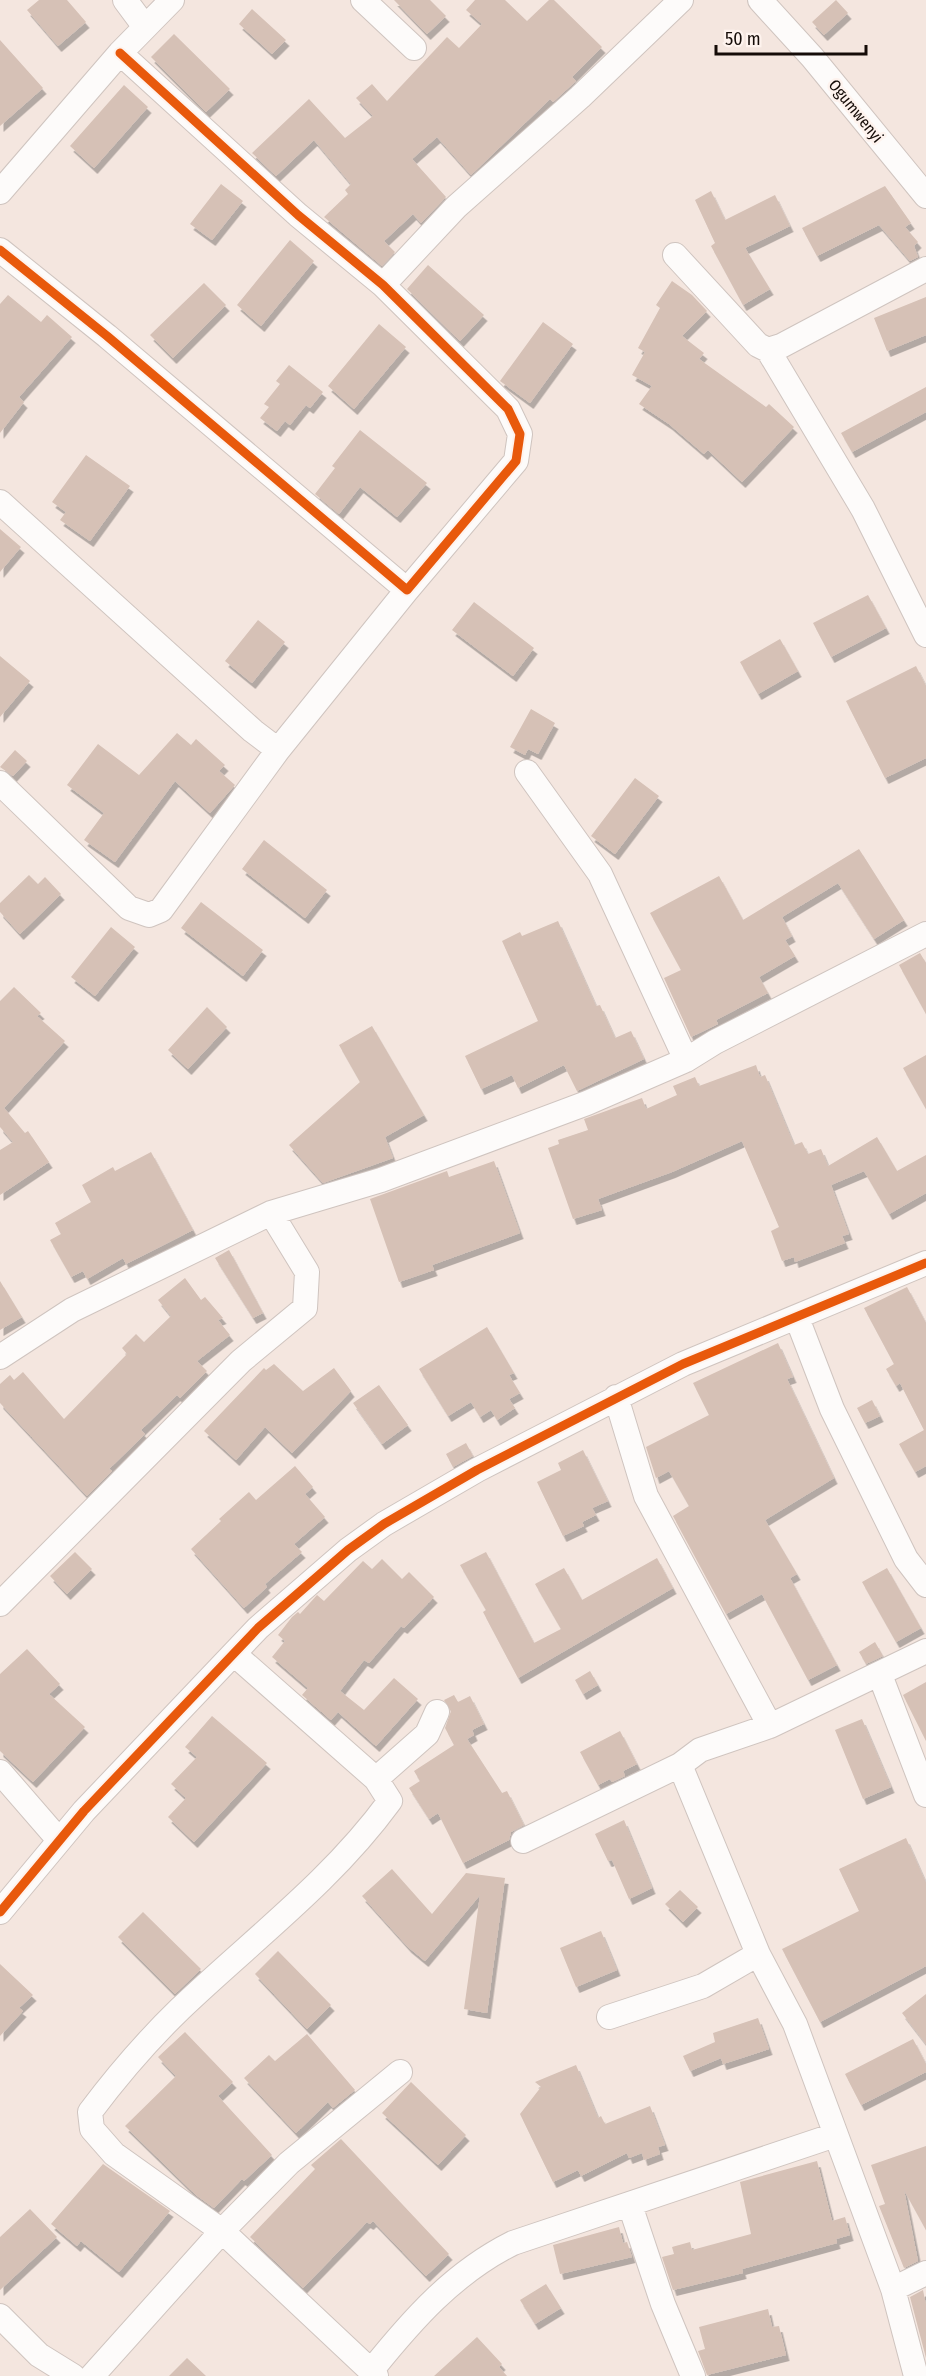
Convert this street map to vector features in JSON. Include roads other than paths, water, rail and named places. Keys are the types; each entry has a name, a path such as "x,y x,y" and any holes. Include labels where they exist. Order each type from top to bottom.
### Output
{"street":[{"path":"125,0 145,27"},
{"path":"0,192 120,53 172,0"},
{"path":"363,0 414,48"},
{"path":"383,285 456,207 580,97 681,0"},
{"name":"Ogumwenyi","path":"760,0 812,57 926,196"},
{"path":"0,783 129,908 149,915 161,910 278,750 407,590 516,461 520,434 508,409 383,285 298,215 120,53"},
{"path":"0,250 407,590"},
{"path":"675,255 758,345 768,350 863,509 926,634"},
{"path":"768,350 780,346 926,269"},
{"path":"0,502 278,750"},
{"path":"527,772 600,874 686,1060"},
{"path":"0,1357 72,1310 271,1213 381,1180 587,1103 686,1060 715,1042 926,934"},
{"path":"0,1604 241,1361 305,1308 307,1272 271,1213"},
{"path":"0,1912 59,1840 258,1628 330,1566 384,1524 477,1470 683,1364 926,1263"},
{"path":"797,1318 832,1409 906,1559 926,1585"},
{"path":"616,1397 646,1496 770,1726"},
{"path":"523,1841 680,1765 700,1750 770,1726 926,1651"},
{"path":"234,1654 376,1779 390,1801 374,1823 292,1909 179,2010 90,2112 92,2129 114,2154 222,2231 373,2373 417,2314 484,2258 513,2243 835,2135"},
{"path":"880,1675 926,1795"},
{"path":"376,1779 427,1734 437,1712"},
{"path":"680,1765 758,1954 795,2024 893,2289 916,2376"},
{"path":"0,1772 59,1840"},
{"path":"609,2017 703,1986 758,1954"},
{"path":"92,2376 222,2231 289,2163 400,2072"},
{"path":"630,2205 663,2304 693,2376"},
{"path":"893,2289 926,2273"},
{"path":"0,2316 39,2355 73,2376"}]}
